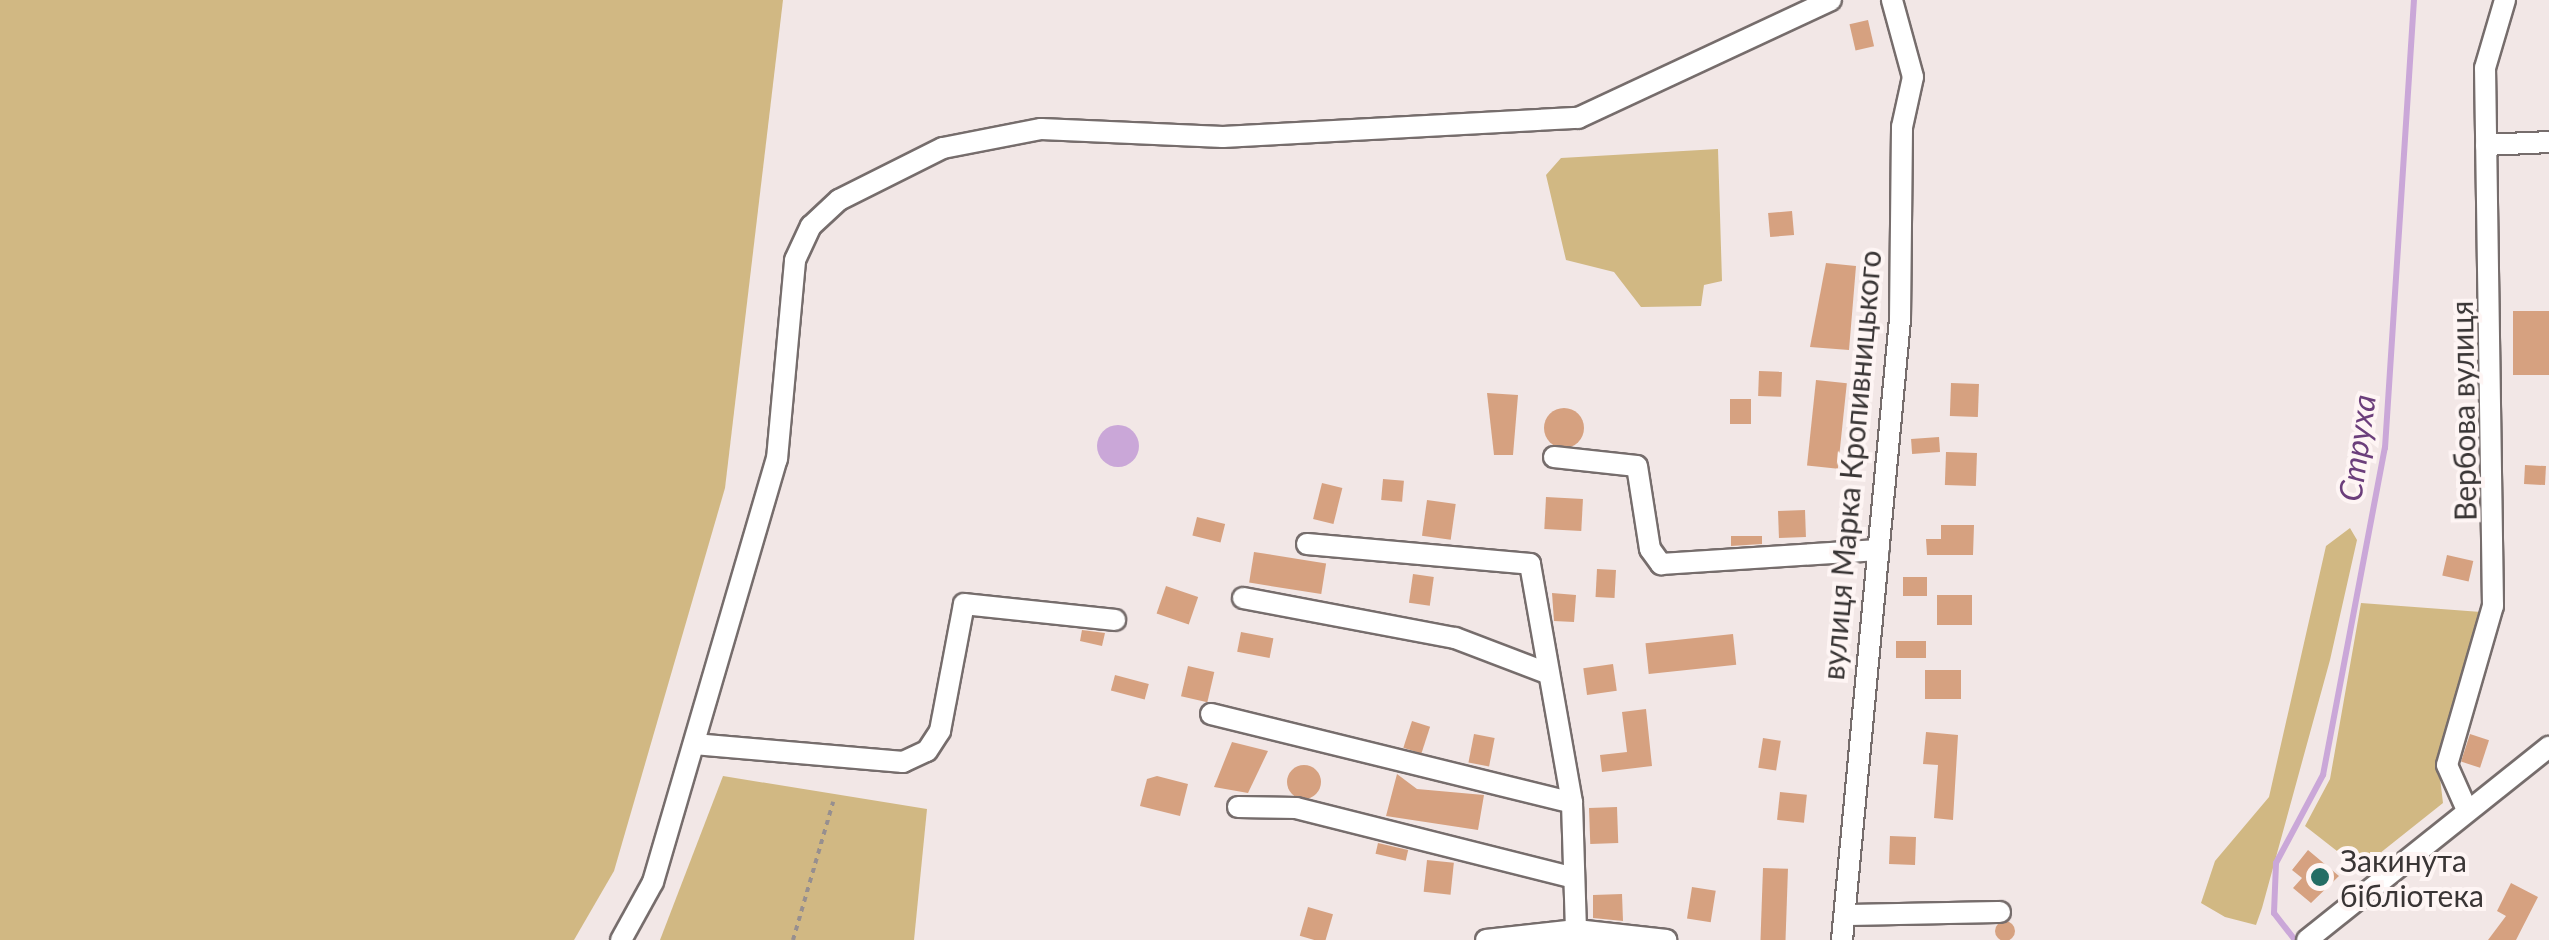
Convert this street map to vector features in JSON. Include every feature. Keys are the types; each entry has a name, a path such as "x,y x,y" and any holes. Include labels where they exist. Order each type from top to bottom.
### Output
{"street":[{"path":"621,940 653,882 777,460 795,260 811,226 840,200 943,148 1041,129 1223,137 1578,118 1830,0"},
{"name":"вулиця Марка Кропивницького","path":"1842,940 1900,320 1902,127 1913,77 1892,0"},
{"name":"Вербова вулиця","path":"2467,810 2447,766 2492,606 2496,556 2485,68 2505,0"},
{"path":"2486,144 2549,142"},
{"path":"1554,457 1637,466 1650,549 1661,564 1879,550"},
{"path":"1307,544 1479,561 1521,560 1535,572 1544,672 1572,803 1570,877 1576,930"},
{"path":"1243,598 1454,638 1544,672"},
{"path":"694,744 903,762 927,751 940,731 964,604 1116,620"},
{"path":"1211,714 1572,803"},
{"path":"2310,938 2549,747"},
{"path":"1238,807 1296,808 1570,877"},
{"path":"1847,916 2000,912"},
{"path":"1486,940 1576,930 1666,940"}],"path":[{"path":"792,940 833,802"}],"shaded area":[{"path":"0,0 783,0 725,488 614,871 574,940 0,940"},
{"path":"1718,149 1722,281 1704,285 1701,306 1641,307 1614,272 1566,260 1546,175 1561,158"},
{"path":"1118,425 1133,431 1139,446 1133,461 1118,467 1103,461 1097,446 1103,431"},
{"path":"2350,528 2357,540 2330,660 2262,908 2256,925 2225,917 2201,903 2215,861 2269,797 2326,546"},
{"path":"2361,603 2481,612 2438,761 2443,803 2360,869 2305,826 2330,779"},
{"path":"723,776 927,809 914,940 660,940"}],"building":[{"path":"1868,20 1874,46 1856,51 1849,24"},
{"path":"1792,211 1794,235 1770,237 1768,213"},
{"path":"1826,263 1856,266 1849,350 1810,347"},
{"path":"2513,311 2549,311 2549,375 2513,375"},
{"path":"1759,371 1782,372 1781,397 1758,396"},
{"path":"1816,380 1847,383 1838,469 1807,466"},
{"path":"1951,383 1979,384 1978,417 1950,416"},
{"path":"1487,393 1518,395 1513,455 1494,455"},
{"path":"1730,399 1751,399 1751,424 1730,424"},
{"path":"1564,408 1578,414 1584,428 1578,442 1564,448 1550,442 1544,428 1550,414"},
{"path":"1939,437 1940,452 1912,454 1911,439"},
{"path":"1946,452 1977,453 1976,486 1945,485"},
{"path":"2525,465 2546,466 2545,485 2524,484"},
{"path":"1383,479 1404,481 1402,502 1381,500"},
{"path":"1322,483 1342,488 1333,524 1313,519"},
{"path":"1546,497 1583,499 1581,531 1544,529"},
{"path":"1427,500 1456,504 1451,540 1422,536"},
{"path":"1805,510 1806,537 1779,538 1778,511"},
{"path":"1197,517 1225,524 1221,542 1192,535"},
{"path":"1941,525 1974,525 1973,555 1927,555 1926,539 1941,539"},
{"path":"1731,536 1762,536 1762,544 1731,546"},
{"path":"1254,552 1326,563 1321,594 1249,583"},
{"path":"2447,555 2473,561 2469,582 2442,575"},
{"path":"1597,569 1616,570 1615,598 1596,597"},
{"path":"1413,574 1434,577 1430,606 1409,603"},
{"path":"1903,577 1927,577 1927,596 1903,596"},
{"path":"1166,586 1198,597 1189,624 1157,613"},
{"path":"1552,593 1576,595 1574,622 1554,621"},
{"path":"1937,595 1972,595 1972,625 1937,625"},
{"path":"1082,630 1105,633 1102,646 1080,641"},
{"path":"1241,632 1273,638 1270,658 1237,652"},
{"path":"1733,634 1736,665 1649,674 1645,643"},
{"path":"1896,641 1926,641 1926,658 1896,658"},
{"path":"1613,664 1617,691 1587,695 1583,668"},
{"path":"1188,666 1214,672 1207,702 1181,696"},
{"path":"1925,670 1961,670 1961,699 1925,699"},
{"path":"1115,675 1149,684 1145,700 1111,690"},
{"path":"1646,709 1652,766 1602,772 1600,755 1627,752 1622,712"},
{"path":"1412,721 1430,727 1421,754 1403,748"},
{"path":"1926,732 1958,735 1953,820 1934,818 1938,765 1923,764"},
{"path":"1474,734 1495,738 1489,766 1468,762"},
{"path":"2470,734 2489,740 2480,768 2461,762"},
{"path":"1763,738 1781,741 1776,770 1758,768"},
{"path":"1232,742 1268,751 1248,793 1214,787"},
{"path":"1304,765 1316,770 1321,782 1316,794 1304,799 1292,794 1287,782 1292,770"},
{"path":"1397,774 1417,789 1484,795 1478,830 1386,816"},
{"path":"1157,776 1188,784 1180,816 1140,806 1147,779"},
{"path":"1780,792 1807,795 1804,823 1777,820"},
{"path":"1617,807 1618,843 1590,844 1589,808"},
{"path":"1890,836 1916,837 1915,865 1889,864"},
{"path":"1378,843 1408,850 1406,861 1376,854"},
{"name":"Закинута бібліотека","path":"2308,850 2339,876 2311,903 2293,888 2302,878 2292,870"},
{"path":"1427,860 1454,863 1451,895 1424,892"},
{"path":"1763,868 1788,869 1786,940 1760,940"},
{"path":"2511,883 2538,897 2516,940 2488,940 2506,916 2497,911"},
{"path":"1692,887 1716,891 1711,922 1687,919"},
{"path":"1622,894 1623,921 1593,918 1593,895"},
{"path":"1308,907 1333,914 1326,940 1300,936"},
{"path":"2005,921 2015,931 2005,941 1995,931"}],"waterway":[{"name":"Струха","path":"2295,940 2274,913 2276,863 2323,775 2385,448 2414,0"}],"place":[{"name":"Закинута бібліотека","path":"2320,877"}]}
